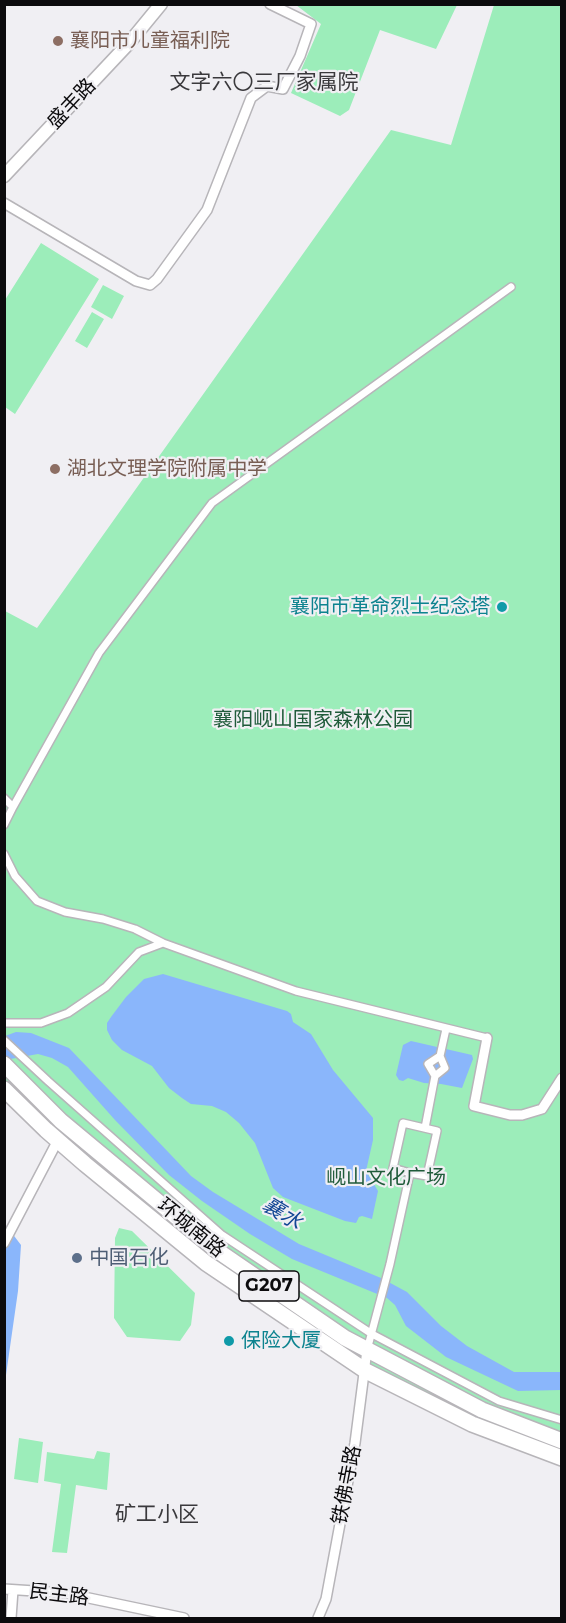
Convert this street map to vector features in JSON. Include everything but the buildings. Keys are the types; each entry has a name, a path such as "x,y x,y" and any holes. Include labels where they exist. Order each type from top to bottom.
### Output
{"highway":[{"name":"环城南路","path":"9,1069 61,1121 215,1249 367,1350 482,1410 561,1441"},
{"name":"环城南路","path":"4,1089 127,1200 206,1263 366,1371 472,1424 561,1458"}],"street":[{"name":"盛丰路","path":"4,176 129,43 161,4"},
{"path":"4,203 136,281 150,285 157,279 207,210 251,98 267,86 283,89 300,56 311,24 270,4"},
{"path":"4,825 99,653 212,503 512,287"},
{"path":"4,798 13,807"},
{"path":"4,854 15,876 37,901 65,912 103,919 135,929 164,943 296,991 487,1038 474,1106 510,1115 522,1115 542,1109 561,1078"},
{"path":"4,1023 41,1023 68,1013 106,987 139,952 164,943"},
{"path":"434,1079 446,1068 440,1056 446,1029"},
{"path":"4,1040 222,1234 372,1334 499,1401 561,1420"},
{"path":"425,1128 434,1079 428,1064 440,1056"},
{"path":"403,1123 437,1131 427,1176 410,1173 393,1168 403,1123"},
{"path":"4,1243 58,1140"},
{"path":"367,1350 390,1264 410,1173"},
{"name":"铁佛寺路","path":"318,1618 326,1599 355,1443 367,1350"},
{"path":"9,1590 11,1618"},
{"name":"民主路","path":"9,1590 65,1593 184,1618"}],"green space":[{"path":"296,5 457,5 436,49 380,30 349,110 340,116 291,93 321,24"},
{"name":"襄阳岘山国家森林公园","path":"494,5 561,5 561,1458 366,1371 206,1263 5,1089 5,611 37,628 391,130 451,145"},
{"path":"41,243 99,279 15,414 5,407 5,300"},
{"path":"103,285 124,296 112,319 91,307"},
{"path":"92,312 104,319 87,348 75,341"},
{"path":"119,1228 132,1231 195,1293 191,1325 180,1341 127,1337 114,1318 115,1238"},
{"path":"19,1438 43,1442 38,1483 14,1479"},
{"path":"97,1451 110,1453 107,1490 76,1485 67,1553 52,1552 61,1484 44,1481 47,1452 94,1459"}],"water":[{"path":"163,974 287,1011 291,1014 293,1022 311,1034 333,1070 373,1118 373,1140 366,1171 378,1191 372,1219 362,1216 356,1223 345,1221 283,1197 273,1188 255,1143 239,1123 226,1112 212,1106 191,1104 169,1088 152,1066 122,1050 112,1040 107,1030 107,1023 126,997 144,979"},
{"name":"襄水","path":"16,1032 31,1033 69,1048 191,1176 213,1192 299,1244 381,1278 407,1292 441,1326 467,1346 514,1372 561,1372 561,1390 518,1391 446,1357 406,1326 395,1305 387,1298 292,1259 250,1234 169,1175 115,1120 68,1067 52,1058 38,1054 5,1060 5,1036"},
{"path":"411,1041 472,1055 473,1059 462,1088 424,1083 408,1078 403,1081 399,1080 396,1075 403,1045"},
{"path":"5,1224 21,1245 18,1291 5,1382"}],"place":[{"name":"襄阳市儿童福利院","path":"58,41"},
{"name":"湖北文理学院附属中学","path":"55,469"},
{"name":"襄阳市革命烈士纪念塔","path":"502,607"},
{"name":"中国石化","path":"77,1258"},
{"name":"保险大厦","path":"229,1341"}],"district":[{"name":"文字六〇三厂家属院","path":"264,83"},
{"name":"矿工小区","path":"157,1515"}],"park label":[{"name":"岘山文化广场","path":"386,1178"}]}
